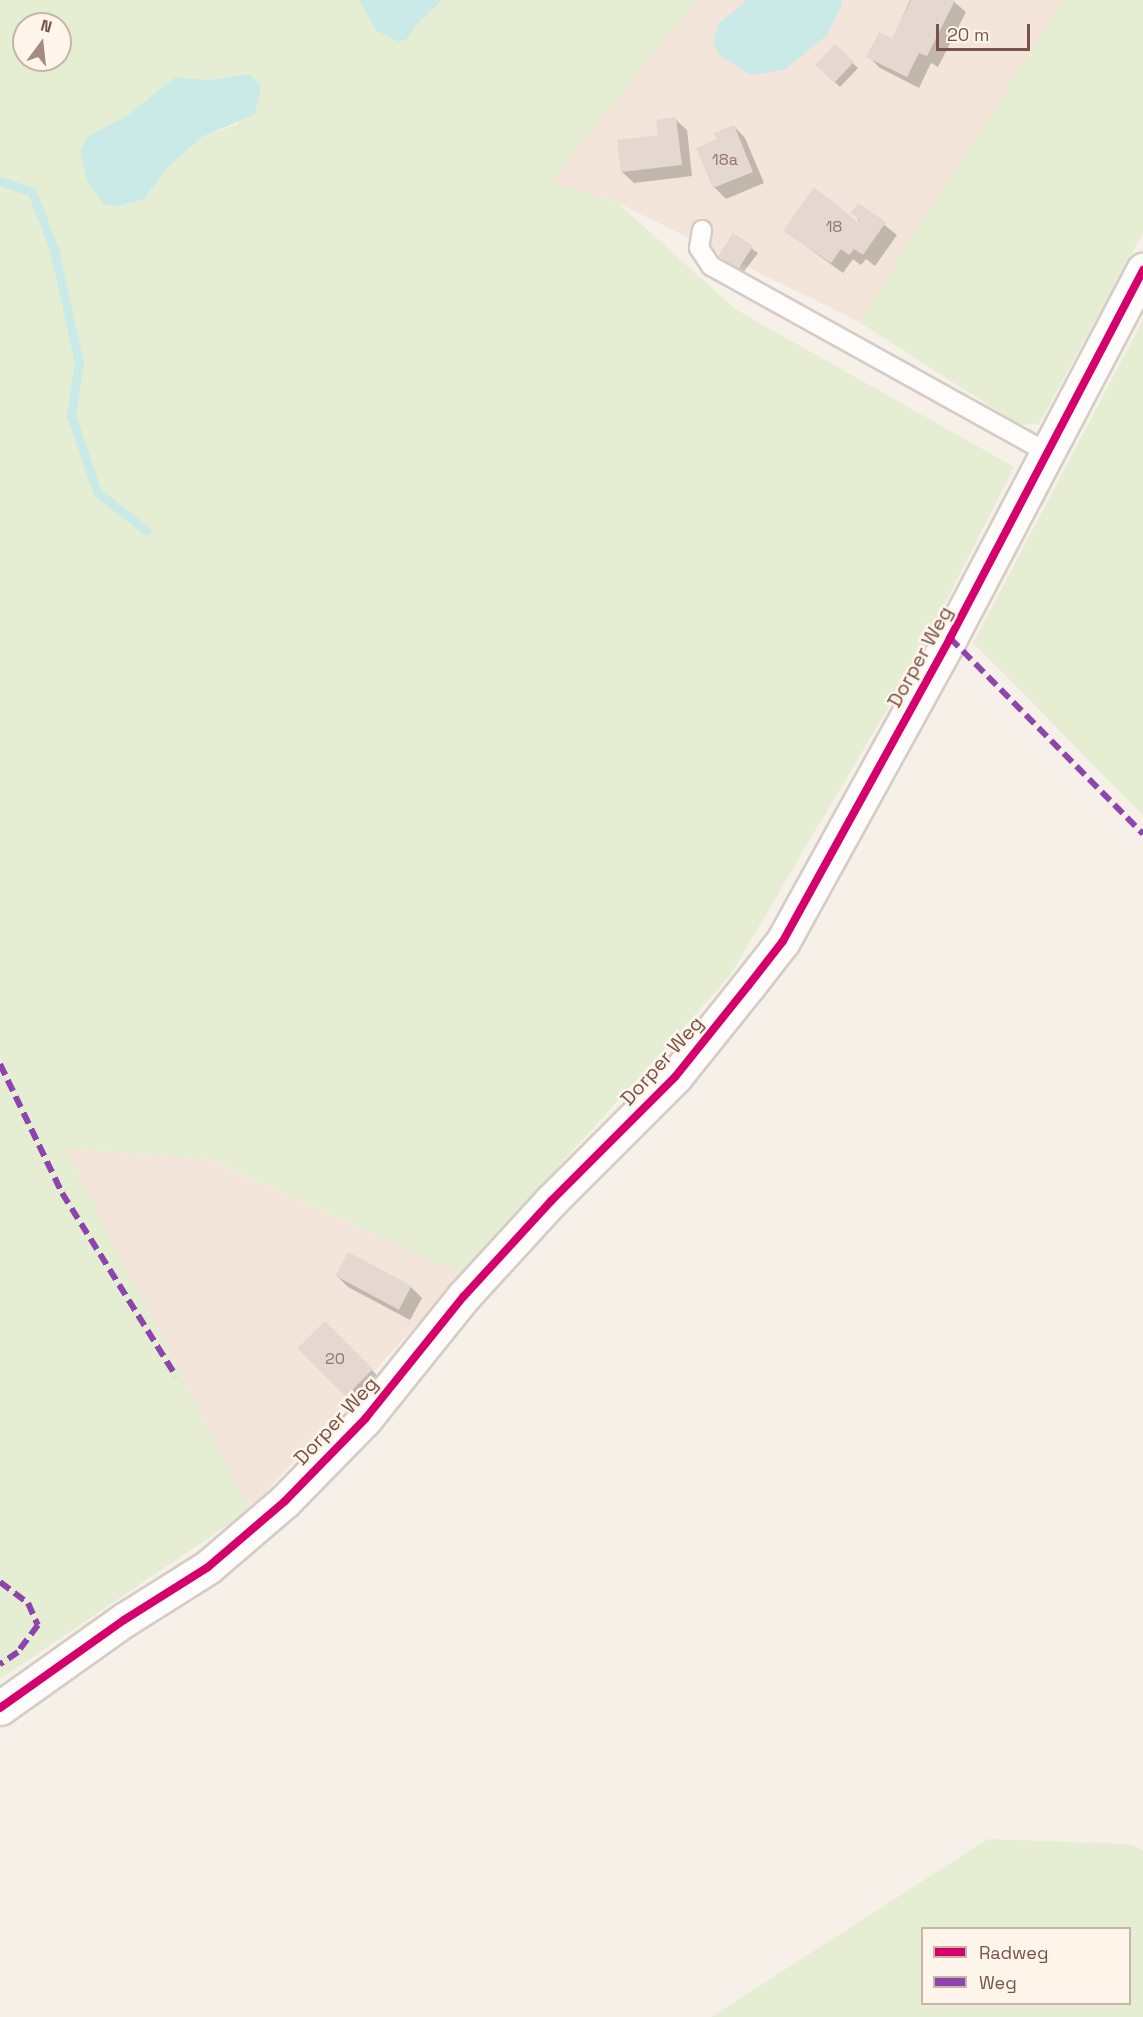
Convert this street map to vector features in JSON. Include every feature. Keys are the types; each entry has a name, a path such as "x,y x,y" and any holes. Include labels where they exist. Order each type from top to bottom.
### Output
{"street":[{"name":"Dorper Weg","path":"0,1708 124,1620 208,1567 285,1501 365,1419 464,1296 551,1202 675,1077 783,941 1143,270"}],"lane":[{"path":"702,230 699,248 711,266 1047,452"}],"shaded area":[{"path":"696,0 1064,0 859,322 618,203 551,182"},
{"path":"65,1148 208,1159 462,1274 250,1510"}],"green space":[{"path":"0,0 696,0 551,182 618,203 735,309 1014,467 917,659 729,977 462,1274 209,1159 65,1148 250,1510 0,1679","holes":["250,74 238,124 202,137 167,168 144,199 115,207 104,204 88,136 125,117 175,77 207,80"]},
{"path":"1064,0 1143,0 1143,233 1039,424 1019,425 859,322"},
{"path":"1143,320 1143,815 973,643"},
{"path":"988,1839 1129,1844 1143,1850 1143,2017 711,2017"}],"water":[{"path":"359,0 442,0 415,26 408,38 399,42 377,31"},
{"path":"747,0 842,0 842,5 827,35 784,70 751,75 720,56 713,43 719,23"},
{"path":"250,74 261,87 255,114 202,137 167,168 144,199 115,207 104,204 87,181 80,152 88,136 125,117 175,77 207,80"}],"building":[{"path":"911,0 955,0 927,56 919,53 907,77 866,57 879,32 892,38"},
{"path":"835,44 854,62 834,83 815,65"},
{"path":"676,117 682,165 621,172 617,140 658,135 656,120"},
{"path":"734,125 753,172 713,188 696,148 717,139 714,133"},
{"path":"814,187 858,222 860,220 851,213 858,203 886,222 863,255 854,249 849,255 841,249 831,263 783,231"},
{"path":"733,233 753,246 738,269 718,256"},
{"path":"348,1252 412,1286 399,1310 335,1276"},
{"path":"325,1321 373,1369 346,1397 297,1349"}],"waterway":[{"path":"0,181 32,192 54,249 79,363 71,415 97,492 147,531"}],"marked path":[{"path":"950,638 1143,834"},
{"path":"0,1064 62,1193 176,1376"},
{"path":"0,1582 28,1603 38,1625 18,1652 0,1664"}],"cycle path":[{"path":"0,1708 124,1620 208,1567 285,1501 365,1419 464,1296 551,1201 675,1077 748,986 783,941 950,638 1143,270"}]}
